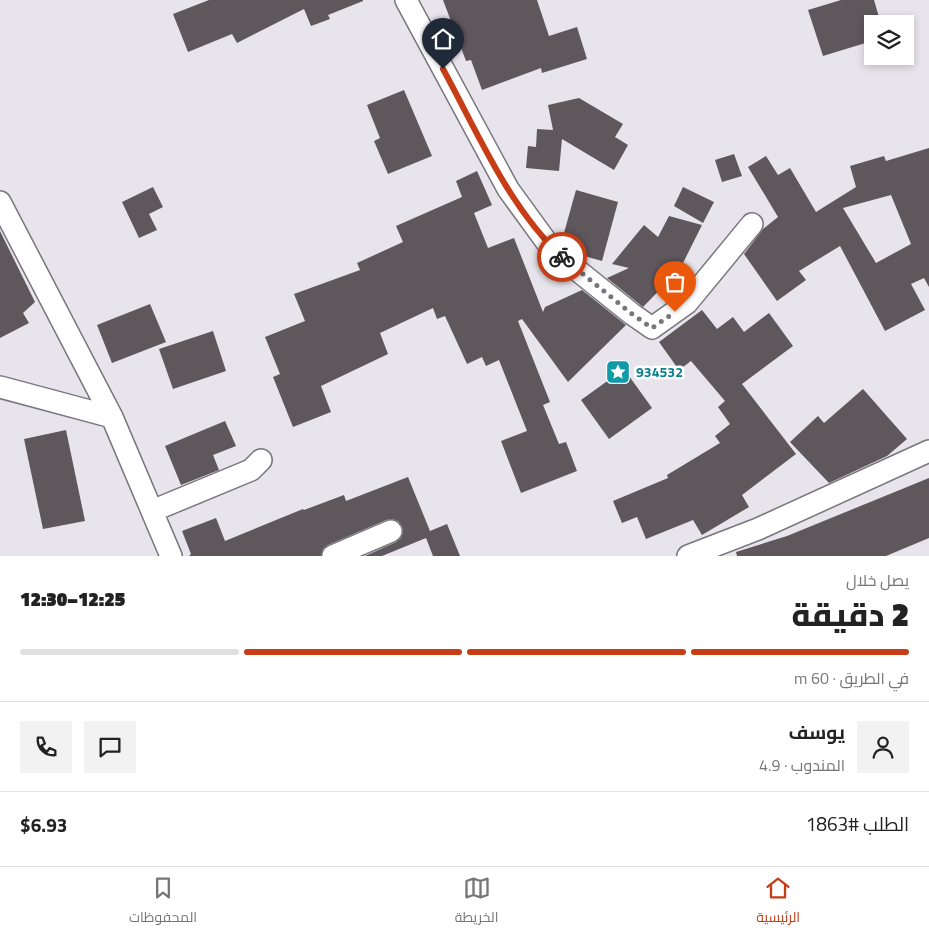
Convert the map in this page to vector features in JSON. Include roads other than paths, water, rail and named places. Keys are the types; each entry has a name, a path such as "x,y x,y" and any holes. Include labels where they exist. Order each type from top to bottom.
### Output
{"street":[{"path":"406,0 508,189 548,244 572,266 652,328 687,303 752,224"},
{"path":"0,202 112,417 171,556"},
{"path":"0,386 112,417"},
{"path":"688,556 758,529 929,451"},
{"path":"152,512 251,470 261,460"},
{"path":"332,556 391,531"}],"place":[{"name":"934532","path":"618,372"}]}
